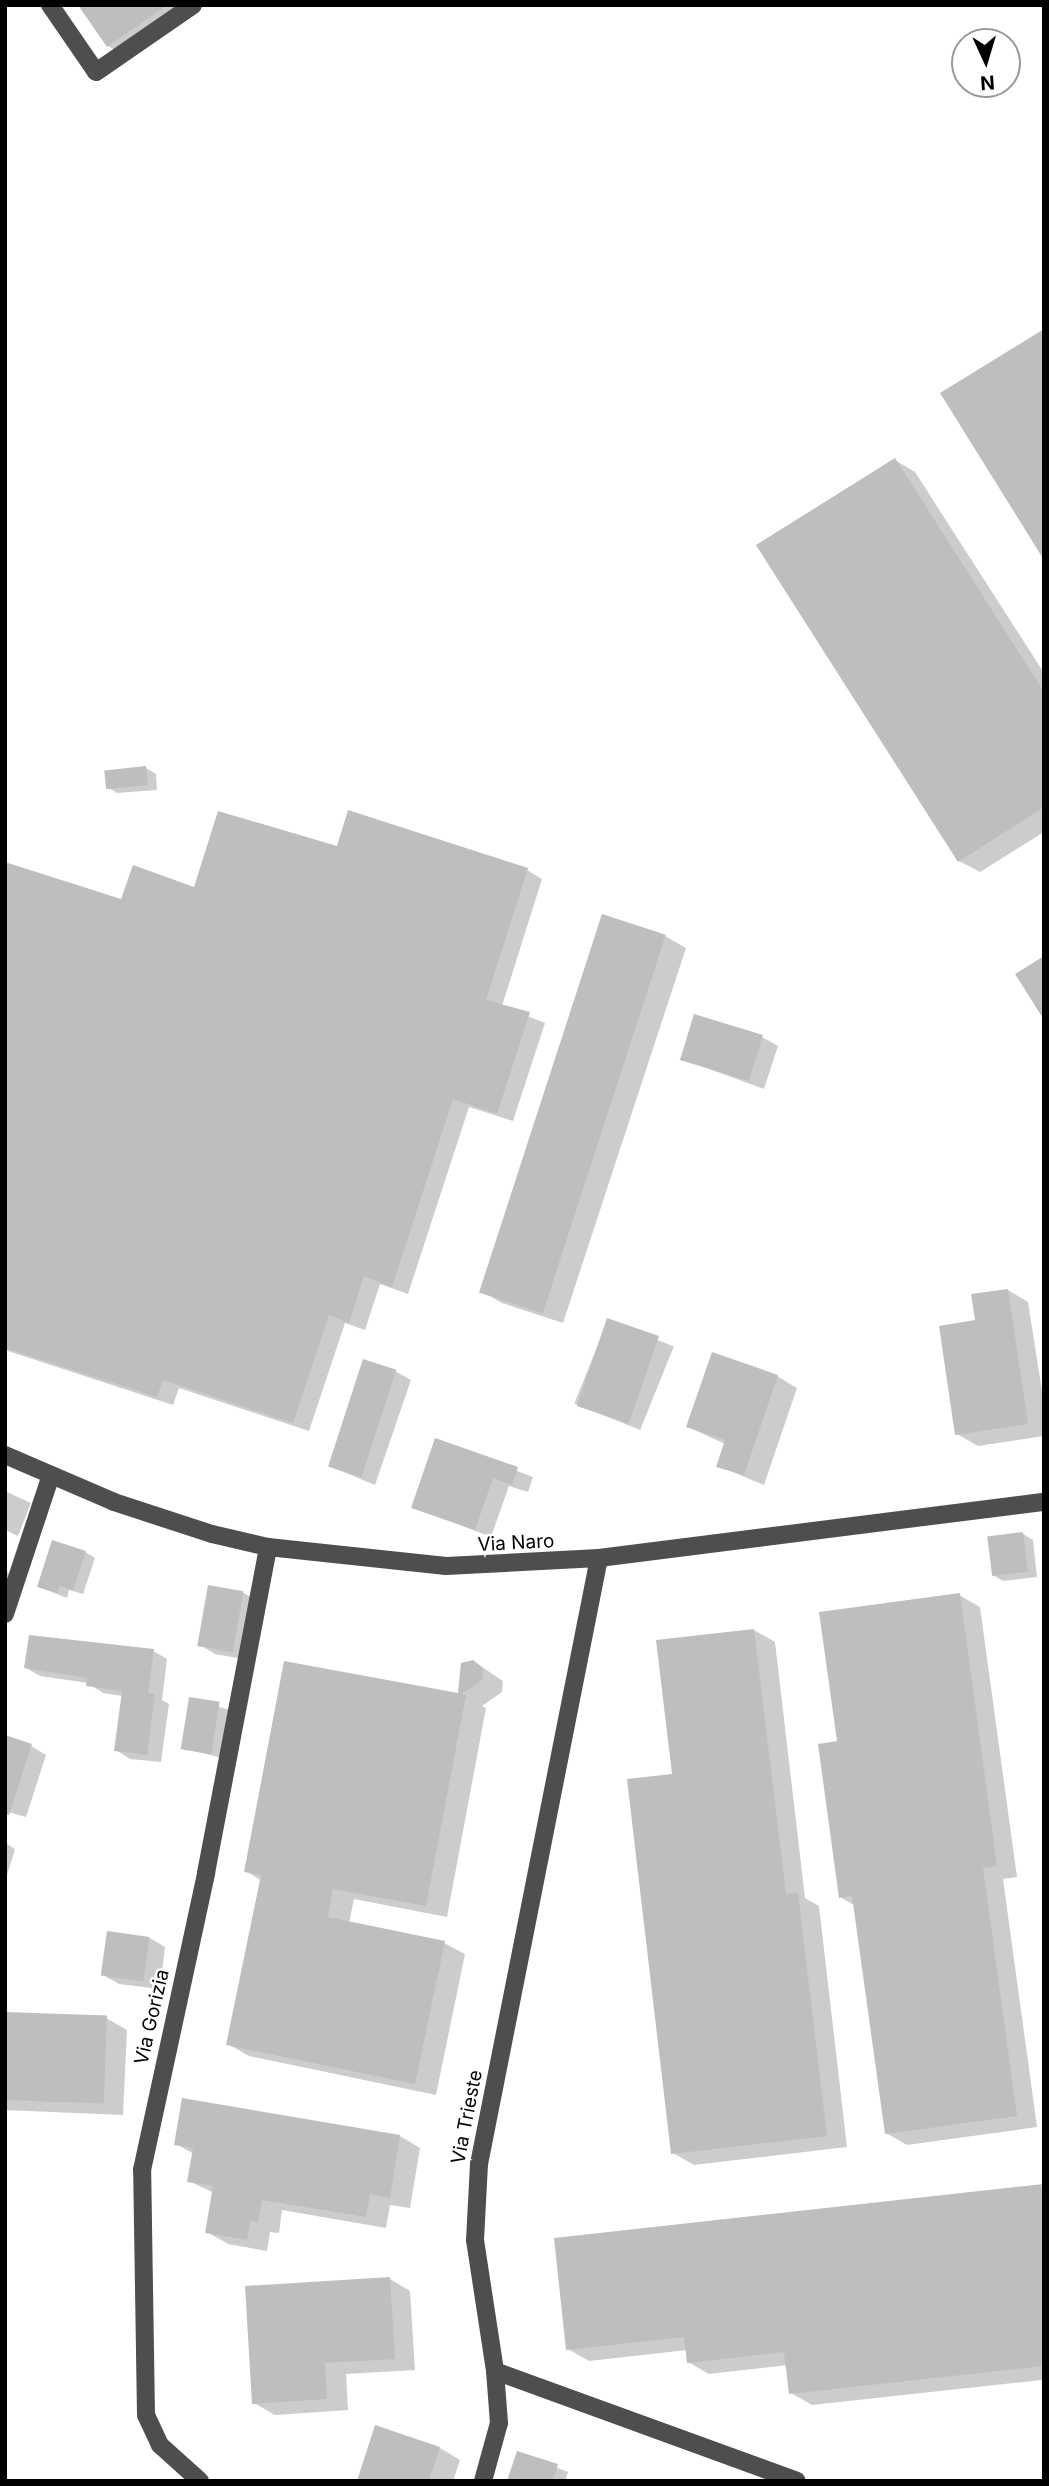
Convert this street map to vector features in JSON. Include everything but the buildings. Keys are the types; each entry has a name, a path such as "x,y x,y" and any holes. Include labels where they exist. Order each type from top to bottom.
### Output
{"street":[{"path":"51,5 96,72 193,5"},
{"name":"Via Naro","path":"5,1455 162,1520 268,1547 446,1566 598,1558 1044,1502"},
{"path":"5,1615 51,1475"},
{"name":"Via Gorizia","path":"200,2481 160,2445 146,2415 142,2169 206,1873 268,1547"},
{"name":"Via Trieste","path":"482,2481 499,2423 495,2371 475,2240 478,2164 598,1558"},
{"path":"495,2371 797,2481"}]}
